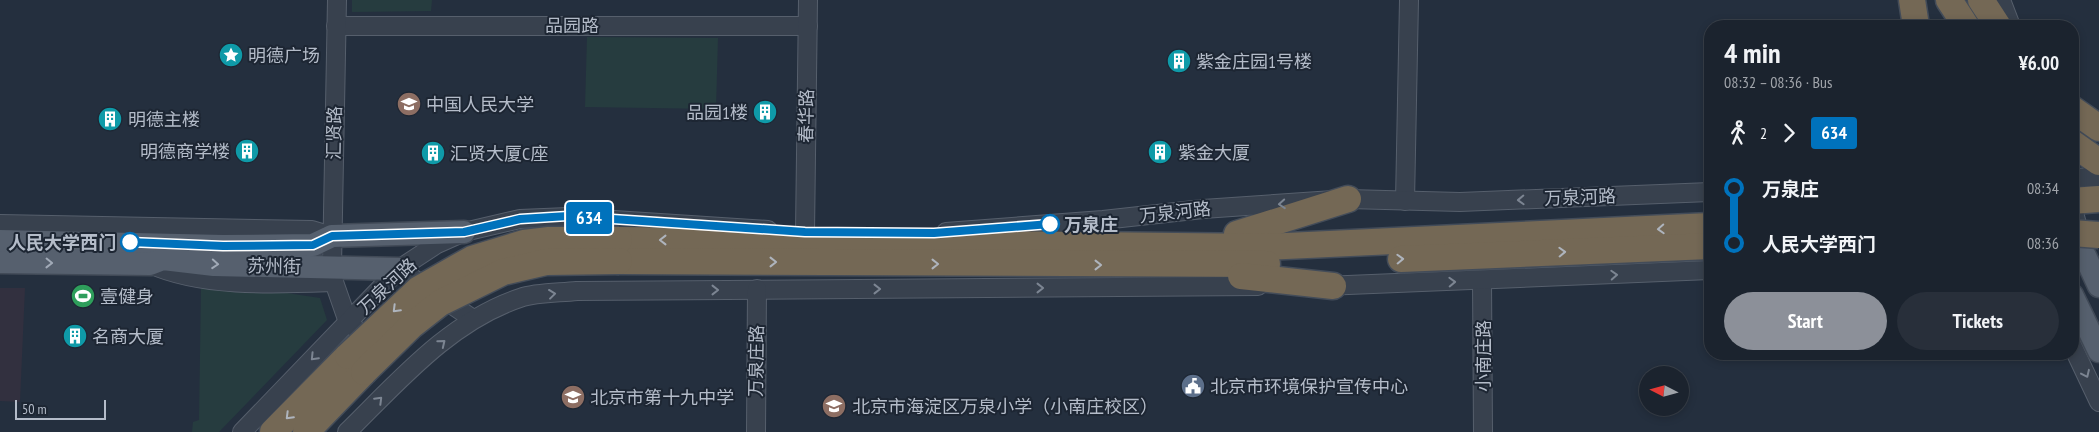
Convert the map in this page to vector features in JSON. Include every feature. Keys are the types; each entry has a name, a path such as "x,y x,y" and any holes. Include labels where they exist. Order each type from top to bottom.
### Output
{"highway":[{"path":"1949,0 1962,20"},
{"path":"1981,0 1994,20"},
{"path":"2079,114 2099,128"},
{"path":"2079,150 2099,163"},
{"path":"1136,255 1237,234 1348,199"},
{"path":"1237,234 1704,208"},
{"path":"2080,209 2089,251"},
{"name":"万泉河路","path":"1136,255 1704,226"},
{"name":"万泉河路","path":"306,432 356,364 419,289 472,259 495,250 532,242 549,240 619,251 1136,255 1270,264 1704,246"},
{"path":"1136,255 1333,286"},
{"name":"万泉河路","path":"273,432 356,364"}],"main road":[{"name":"苏州街","path":"0,240 223,246 313,245 332,236 464,232"},
{"path":"2089,251 2099,286"},
{"name":"苏州街","path":"0,262 150,264 163,259 333,274 399,270"},
{"path":"2079,310 2099,351"}],"street":[{"name":"汇贤路","path":"336,0 333,274 348,322"},
{"name":"春华路","path":"805,232 808,0"},
{"path":"1405,200 1409,0"},
{"path":"1901,0 1911,20"},
{"path":"2001,0 2009,20"},
{"name":"品园路","path":"336,26 808,26"},
{"path":"2079,178 2099,177"},
{"name":"万泉河路","path":"242,432 399,270 437,244 464,232 495,223 520,219 568,216 805,232 934,233 1103,220 1203,208 1348,199 1460,202 1704,192"},
{"path":"495,223 521,297"},
{"name":"苏州街","path":"0,224 312,230 332,236"},
{"path":"464,232 473,319"},
{"path":"399,270 473,319"},
{"path":"346,432 404,375 473,319 521,297 577,291 1333,286 1704,270"},
{"name":"小南庄路","path":"1482,281 1483,432"},
{"name":"万泉庄路","path":"756,432 757,290"},
{"path":"348,322 404,375"},
{"path":"2079,360 2099,402"}],"shaded area":[{"path":"0,288 25,288 20,402 0,401"}],"green space":[{"path":"352,0 432,0 431,11 352,12"},
{"path":"587,37 718,38 716,109 585,107"},
{"path":"201,288 260,289 320,298 327,320 219,432 192,432 193,422 199,420"}],"bus line":[{"name":"634","path":"130,242 223,246 313,245 332,236 464,232 495,223 520,219 568,216 805,232 934,233 1050,224"}],"place":[{"name":"明德广场","path":"231,55"},
{"name":"紫金庄园1号楼","path":"1179,61"},
{"name":"中国人民大学","path":"409,104"},
{"name":"品园1楼","path":"765,112"},
{"name":"明德主楼","path":"110,119"},
{"name":"明德商学楼","path":"247,151"},
{"name":"紫金大厦","path":"1160,152"},
{"name":"汇贤大厦C座","path":"433,153"},
{"name":"万泉庄","path":"1050,224"},
{"name":"人民大学西门","path":"130,242"},
{"name":"壹健身","path":"83,296"},
{"name":"名商大厦","path":"75,336"},
{"name":"北京市环境保护宣传中心","path":"1193,386"},
{"name":"北京市第十九中学","path":"573,397"},
{"name":"北京市海淀区万泉小学（小南庄校区）","path":"834,406"}]}
